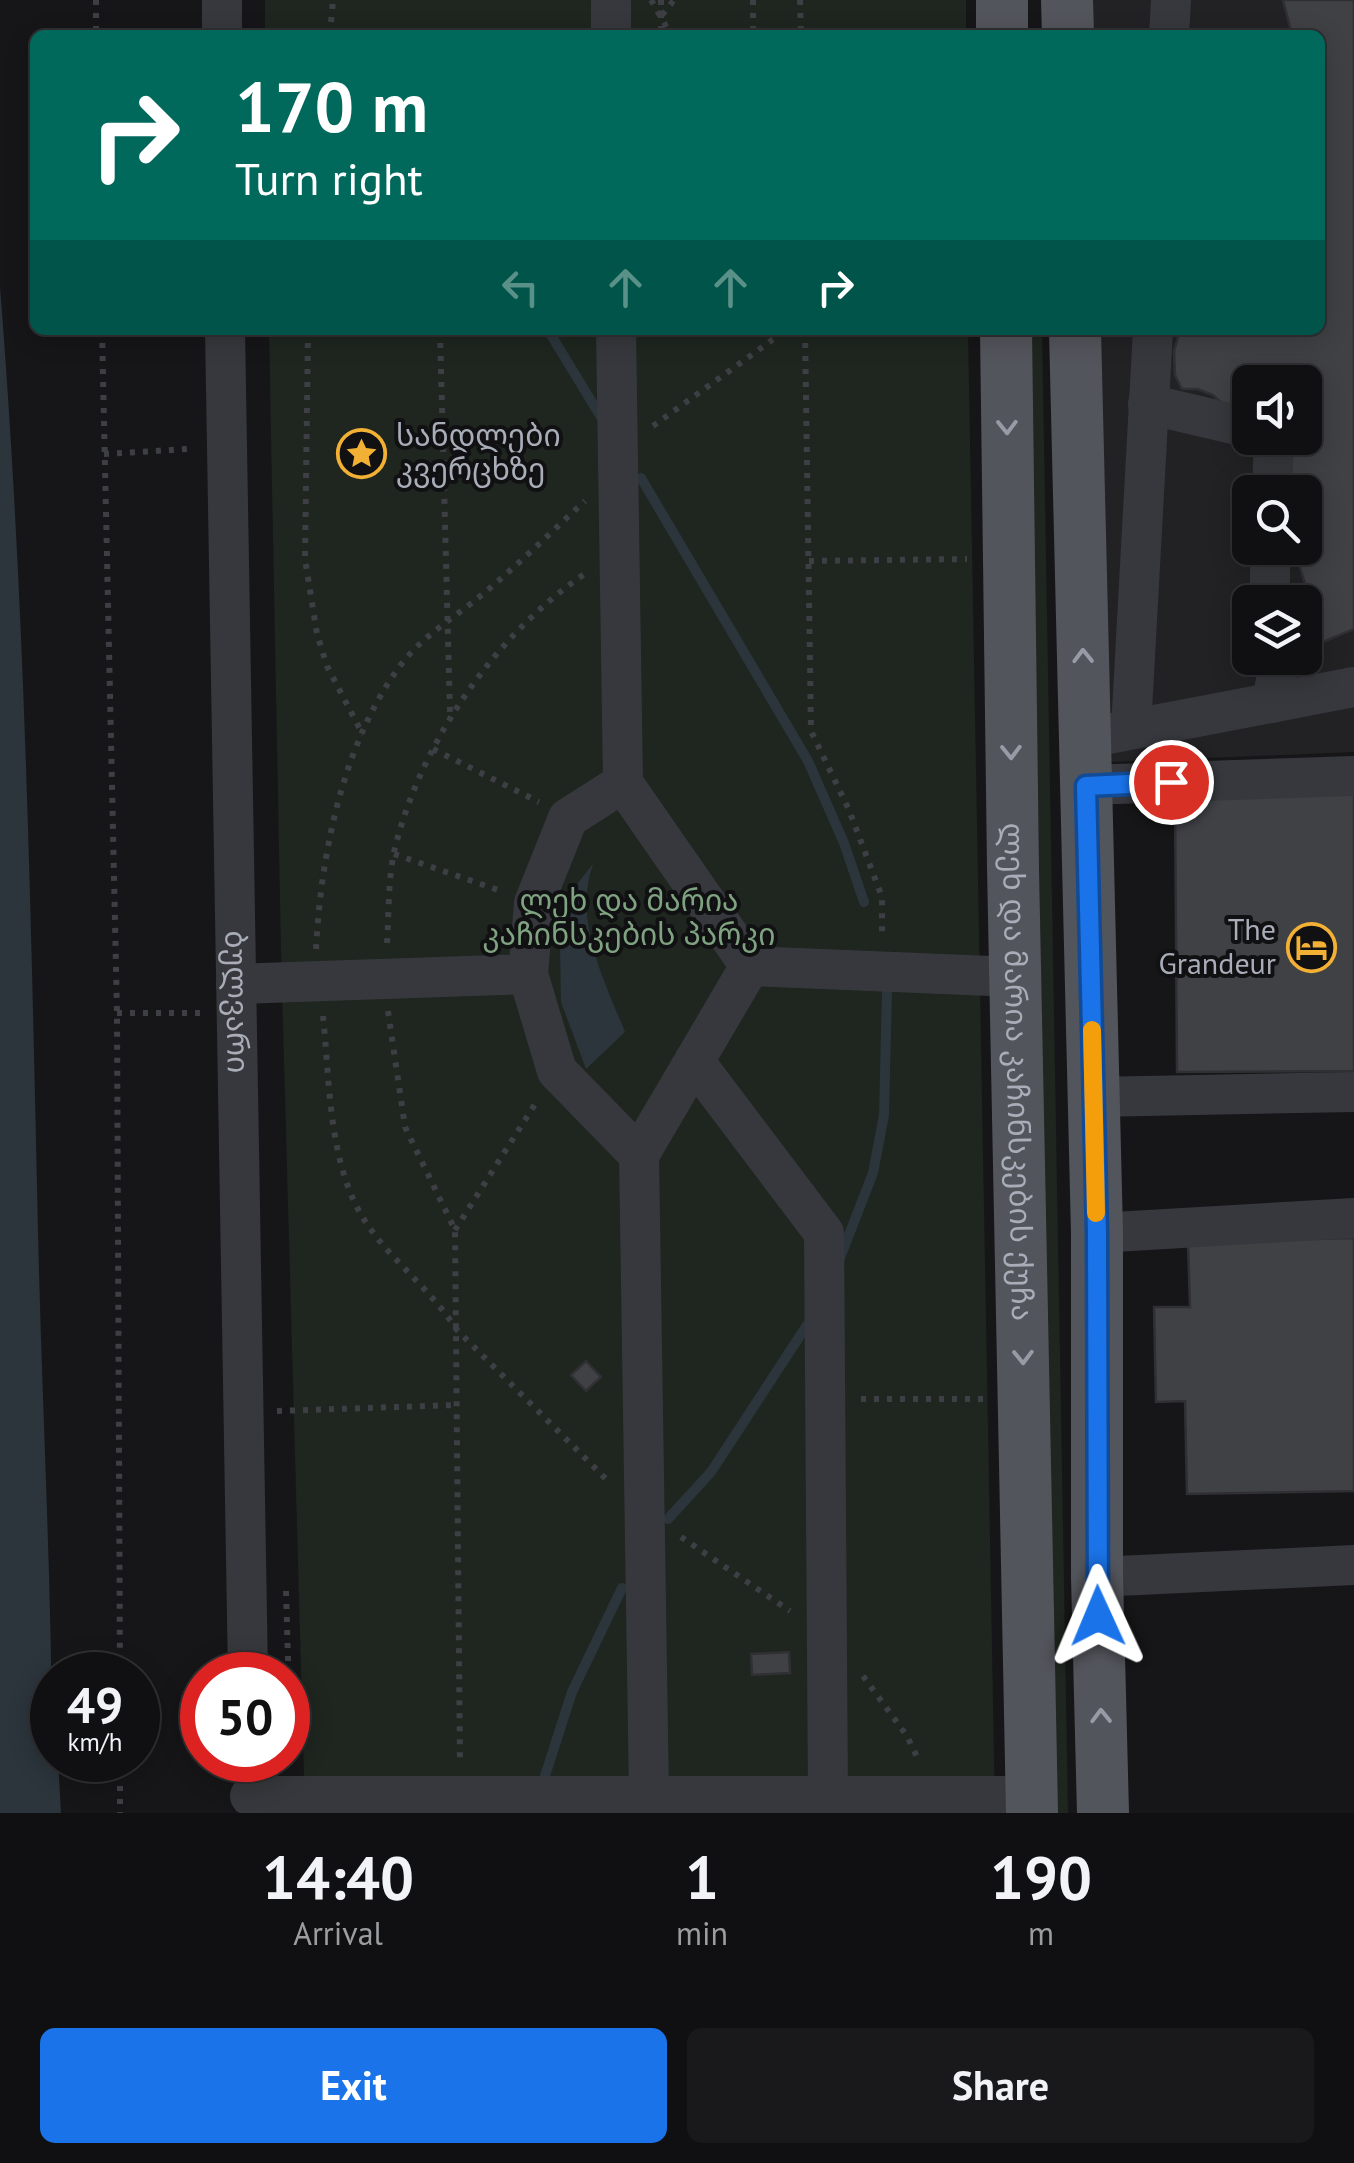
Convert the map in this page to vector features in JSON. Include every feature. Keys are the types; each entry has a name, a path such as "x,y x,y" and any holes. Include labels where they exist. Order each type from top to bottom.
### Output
{"main road":[{"path":"1002,0 1002,30"},
{"path":"1067,0 1068,30"},
{"name":"ლეხ და მარია კაჩინსკების ქუჩა","path":"1006,335 1032,1805"},
{"path":"1075,335 1100,751 1093,1097 1103,1813"}],"street":[{"path":"222,0 222,30"},
{"path":"611,0 611,30"},
{"path":"1169,30 1171,0"},
{"name":"ბულვარი","path":"225,335 248,1652"},
{"path":"616,335 623,783 750,966"},
{"path":"1100,751 1148,404 1152,335"},
{"path":"1148,404 1232,424"},
{"path":"1272,703 1277,675"},
{"path":"1100,751 1272,703 1354,687"},
{"path":"1100,751 1354,776"},
{"path":"623,783 568,818 534,903 528,974 556,1071 639,1155"},
{"path":"750,966 1015,977"},
{"path":"649,1796 639,1155 750,966"},
{"path":"236,984 528,974"},
{"path":"694,1061 824,1233 828,1796"},
{"path":"1093,1097 1354,1092"},
{"path":"1097,1232 1354,1218"},
{"path":"1097,1577 1354,1565"},
{"path":"250,1790 460,1796 828,1796 1032,1805"}],"path":[{"path":"96,0 96,30"},
{"path":"330,30 332,0"},
{"path":"651,0 668,30"},
{"path":"661,0 661,30"},
{"path":"661,16 674,0"},
{"path":"753,0 753,30"},
{"path":"800,0 801,30"},
{"path":"102,335 117,1013 120,1652"},
{"path":"308,335 304,559 317,634 328,666 363,735"},
{"path":"440,335 450,716"},
{"path":"805,335 811,730 849,810 882,897 881,972"},
{"path":"104,454 188,449"},
{"path":"460,1796 456,1230 404,1127 384,981 394,854 413,793 450,716 510,641 556,593 620,553"},
{"path":"809,560 976,559"},
{"path":"432,749 568,818"},
{"path":"394,854 534,903"},
{"path":"117,1013 202,1013"},
{"path":"456,1230 556,1071"},
{"path":"825,1400 1024,1399"},
{"path":"243,1413 456,1405"},
{"path":"120,1782 120,1813"}],"shaded area":[{"path":"1089,0 1354,0 1354,752 1111,762 1099,335 1325,335 1325,30 1090,30"},
{"path":"0,287 21,641 49,1562 50,1652 30,1652 30,1782 59,1782 61,1813 0,1813"},
{"path":"593,864 588,885 589,928 600,971 625,1032 586,1069 561,1002 560,948 570,893"}],"green space":[{"path":"265,0 966,0 966,30 265,30"},
{"name":"ლეხ და მარია კაჩინსკების პარკი","path":"269,335 968,335 995,1813 305,1813 304,1782 310,1782 310,1652 301,1652"},
{"path":"1030,335 1042,335 1068,1813 1055,1813"}],"building":[{"path":"1283,0 1354,0 1354,629 1323,642 1322,585 1305,585 1299,565 1322,565 1322,475 1289,475 1289,455 1322,455 1322,365 1232,365 1232,408 1198,389 1182,389 1175,375 1174,351 1179,335 1325,335 1325,30 1291,30"},
{"path":"1354,791 1354,1071 1177,1072 1175,794"},
{"path":"1354,1238 1354,1491 1187,1494 1185,1401 1156,1402 1154,1307 1190,1307 1188,1242"},
{"path":"586,1361 601,1377 586,1391 571,1375"},
{"path":"789,1652 790,1673 752,1675 751,1654"}],"waterway":[{"path":"551,335 604,422"},
{"path":"641,478 808,761 844,843 864,902"},
{"path":"840,1258 873,1173 884,1115 887,991"},
{"path":"668,1519 711,1472 807,1325"},
{"path":"544,1779 572,1692 622,1588"}],"slow traffic":[{"path":"1092,1030 1096,1213"}],"place":[{"name":"სანდლები კვერცხზე","path":"361,453"},
{"name":"The Grandeur","path":"1311,947"}],"route":[{"path":"1098,1616 1097,1232 1086,786 1171,782"}]}
